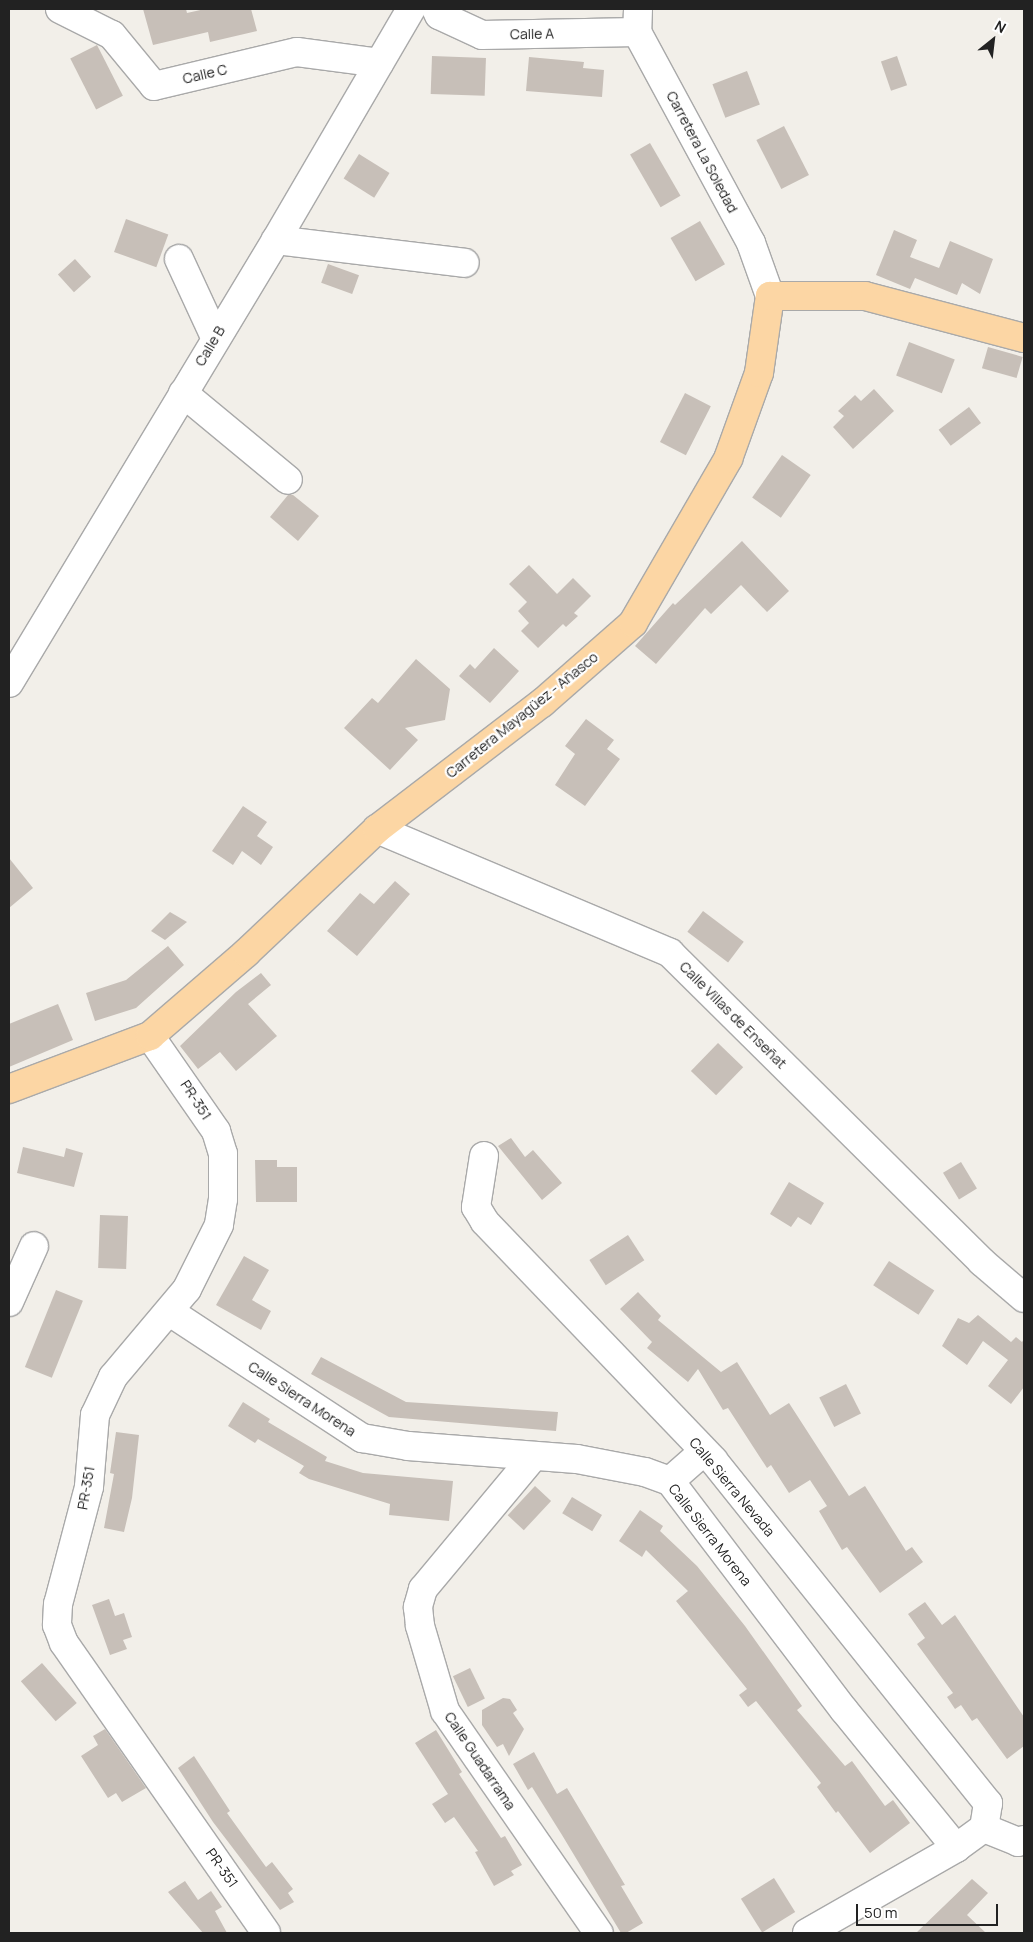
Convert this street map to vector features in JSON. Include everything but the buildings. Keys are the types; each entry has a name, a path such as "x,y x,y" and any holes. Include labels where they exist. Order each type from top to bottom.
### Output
{"main road":[{"path":"770,296 866,296 1024,338"},
{"name":"Carretera Mayagüez - Añasco","path":"9,1089 150,1036 246,954 377,829 542,702 633,623 728,458 759,373 770,296"}],"street":[{"name":"Calle C","path":"60,9 112,35 154,86 297,52 379,63"},
{"name":"Calle B","path":"9,683 215,337 276,240 411,9"},
{"name":"Calle A","path":"436,9 439,15 482,35 637,20"},
{"name":"Carretera La Soledad","path":"637,20 751,243 770,296"},
{"path":"276,240 465,263"},
{"path":"180,259 215,337"},
{"path":"183,393 288,480"},
{"name":"Calle Villas de Enseñat","path":"377,829 670,953 982,1262 1024,1298"},
{"name":"PR-351","path":"150,1036 185,1081 216,1131 223,1162 223,1199 218,1225 187,1289 170,1312 113,1377 95,1415 88,1487 58,1604 56,1625 64,1644 266,1933"},
{"name":"Calle Sierra Nevada","path":"484,1156 476,1207 486,1222 704,1451 988,1803 984,1828"},
{"path":"9,1302 34,1246"},
{"name":"Calle Sierra Morena","path":"170,1312 362,1438 533,1457 577,1459 645,1472 670,1481 844,1710 956,1848"},
{"path":"670,1481 704,1451"},
{"name":"Calle Guadarrama","path":"533,1457 423,1589 418,1607 420,1626 430,1668 445,1711 599,1933"},
{"path":"807,1933 956,1848 984,1828 1018,1842 1024,1840"}]}
